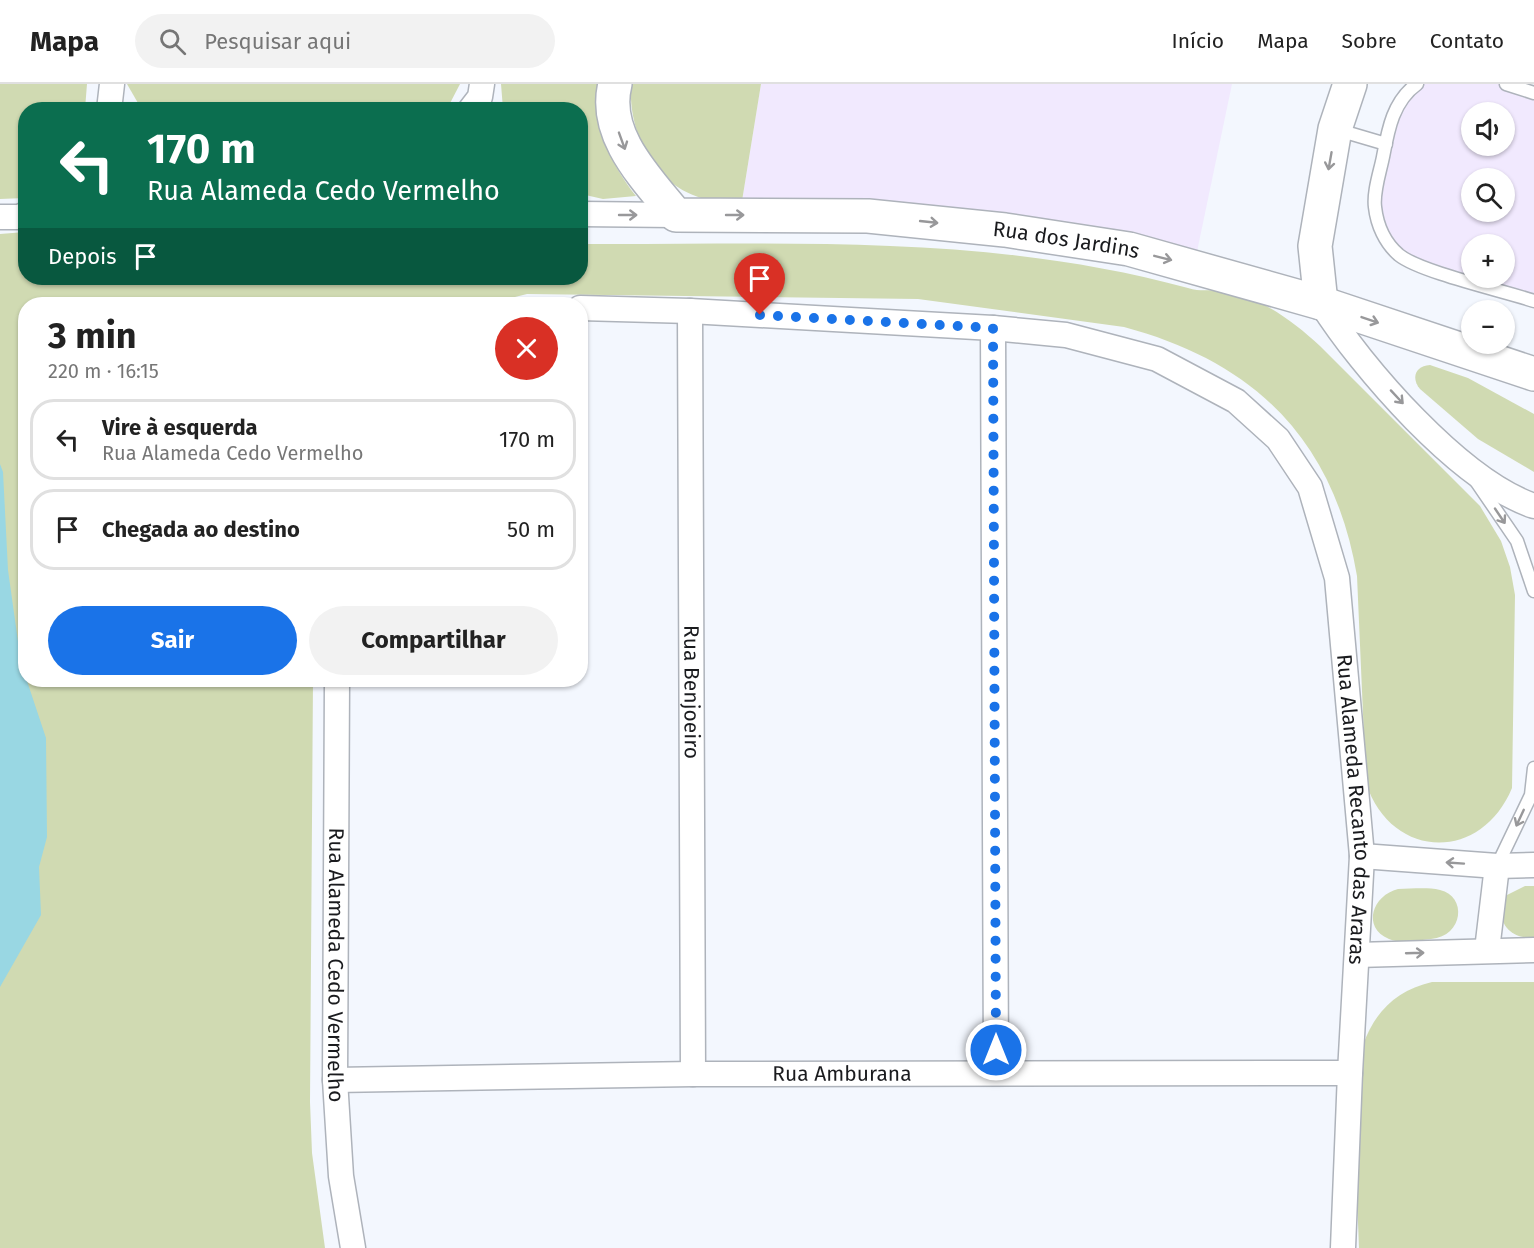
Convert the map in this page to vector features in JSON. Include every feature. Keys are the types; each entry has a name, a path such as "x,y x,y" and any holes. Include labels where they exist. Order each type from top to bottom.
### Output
{"street":[{"path":"615,84 616,123 627,155 676,215"},
{"path":"1350,84 1335,129 1315,246 1321,303 1345,341 1430,433 1467,468 1512,499 1534,506"},
{"name":"Rua dos Jardins","path":"588,214 868,216 1005,230 1129,249 1321,303 1534,374"},
{"path":"588,308 690,311 993,328 996,1073"},
{"name":"Rua Benjoeiro","path":"690,311 693,1074"},
{"name":"Rua Alameda Recanto das Araras","path":"993,328 1066,335 1157,359 1236,401 1278,439 1310,487 1337,578 1362,856 1343,1248"},
{"name":"Rua Alameda Cedo Vermelho","path":"337,687 335,1080 340,1176 353,1248"},
{"path":"1362,856 1497,866 1534,865"},
{"path":"1487,950 1497,866"},
{"path":"1357,955 1534,950"},
{"name":"Rua Amburana","path":"335,1080 693,1074 1350,1073"}],"lane":[{"path":"1417,84 1401,100 1394,114 1374,204 1377,221 1391,246 1410,262 1534,301"},
{"path":"1506,84 1534,93"},
{"path":"1335,129 1386,144"},
{"path":"1467,468 1517,541 1534,591"},
{"path":"1497,866 1531,795 1534,768"}],"shaded area":[{"path":"761,84 1232,84 1194,266 742,201"},
{"path":"1417,84 1506,84 1534,93 1534,301 1493,288 1515,288 1515,234 1461,234 1461,278 1410,262 1377,221 1386,144 1394,114"}],"green space":[{"path":"0,84 87,84 86,102 18,102 18,198 0,199"},
{"path":"127,84 460,84 451,102 137,102"},
{"path":"501,84 598,84 597,100 601,130 611,157 636,196 603,199 588,196 588,102 502,102"},
{"path":"631,84 761,84 742,201 705,199 687,192 658,170 648,155 634,121"},
{"path":"18,233 18,285 588,285 588,244 810,244 961,250 1037,258 1112,270 1194,289 1223,290 1241,295 1277,312 1320,346 1480,506 1501,541 1510,567 1515,595 1512,788 1498,812 1480,830 1459,840 1437,842 1415,838 1395,827 1378,808 1366,783 1357,576 1346,528 1329,485 1308,447 1281,414 1249,385 1212,362 1171,342 1124,327 918,299 527,294 515,297 18,297 18,687 313,687 310,1102 312,1153 325,1248 0,1248 0,234"},
{"path":"1430,365 1468,378 1534,414 1534,472 1478,439 1420,389 1415,377 1416,373 1421,368"},
{"path":"1525,886 1534,886 1534,938 1516,935 1505,926 1502,919 1503,903 1507,895"},
{"path":"1398,889 1430,889 1449,894 1458,907 1455,924 1442,936 1431,939 1404,941 1389,939 1380,934 1373,919 1377,904 1389,892"},
{"path":"1432,982 1534,982 1534,1248 1359,1248 1356,1172 1363,1045 1374,1022 1389,1004 1408,990"}],"water":[{"path":"0,464 3,472 8,570 18,642 18,687 29,687 46,738 47,837 39,867 41,915 0,987"}],"route":[{"path":"760,315 993,328 996,1050"}]}
